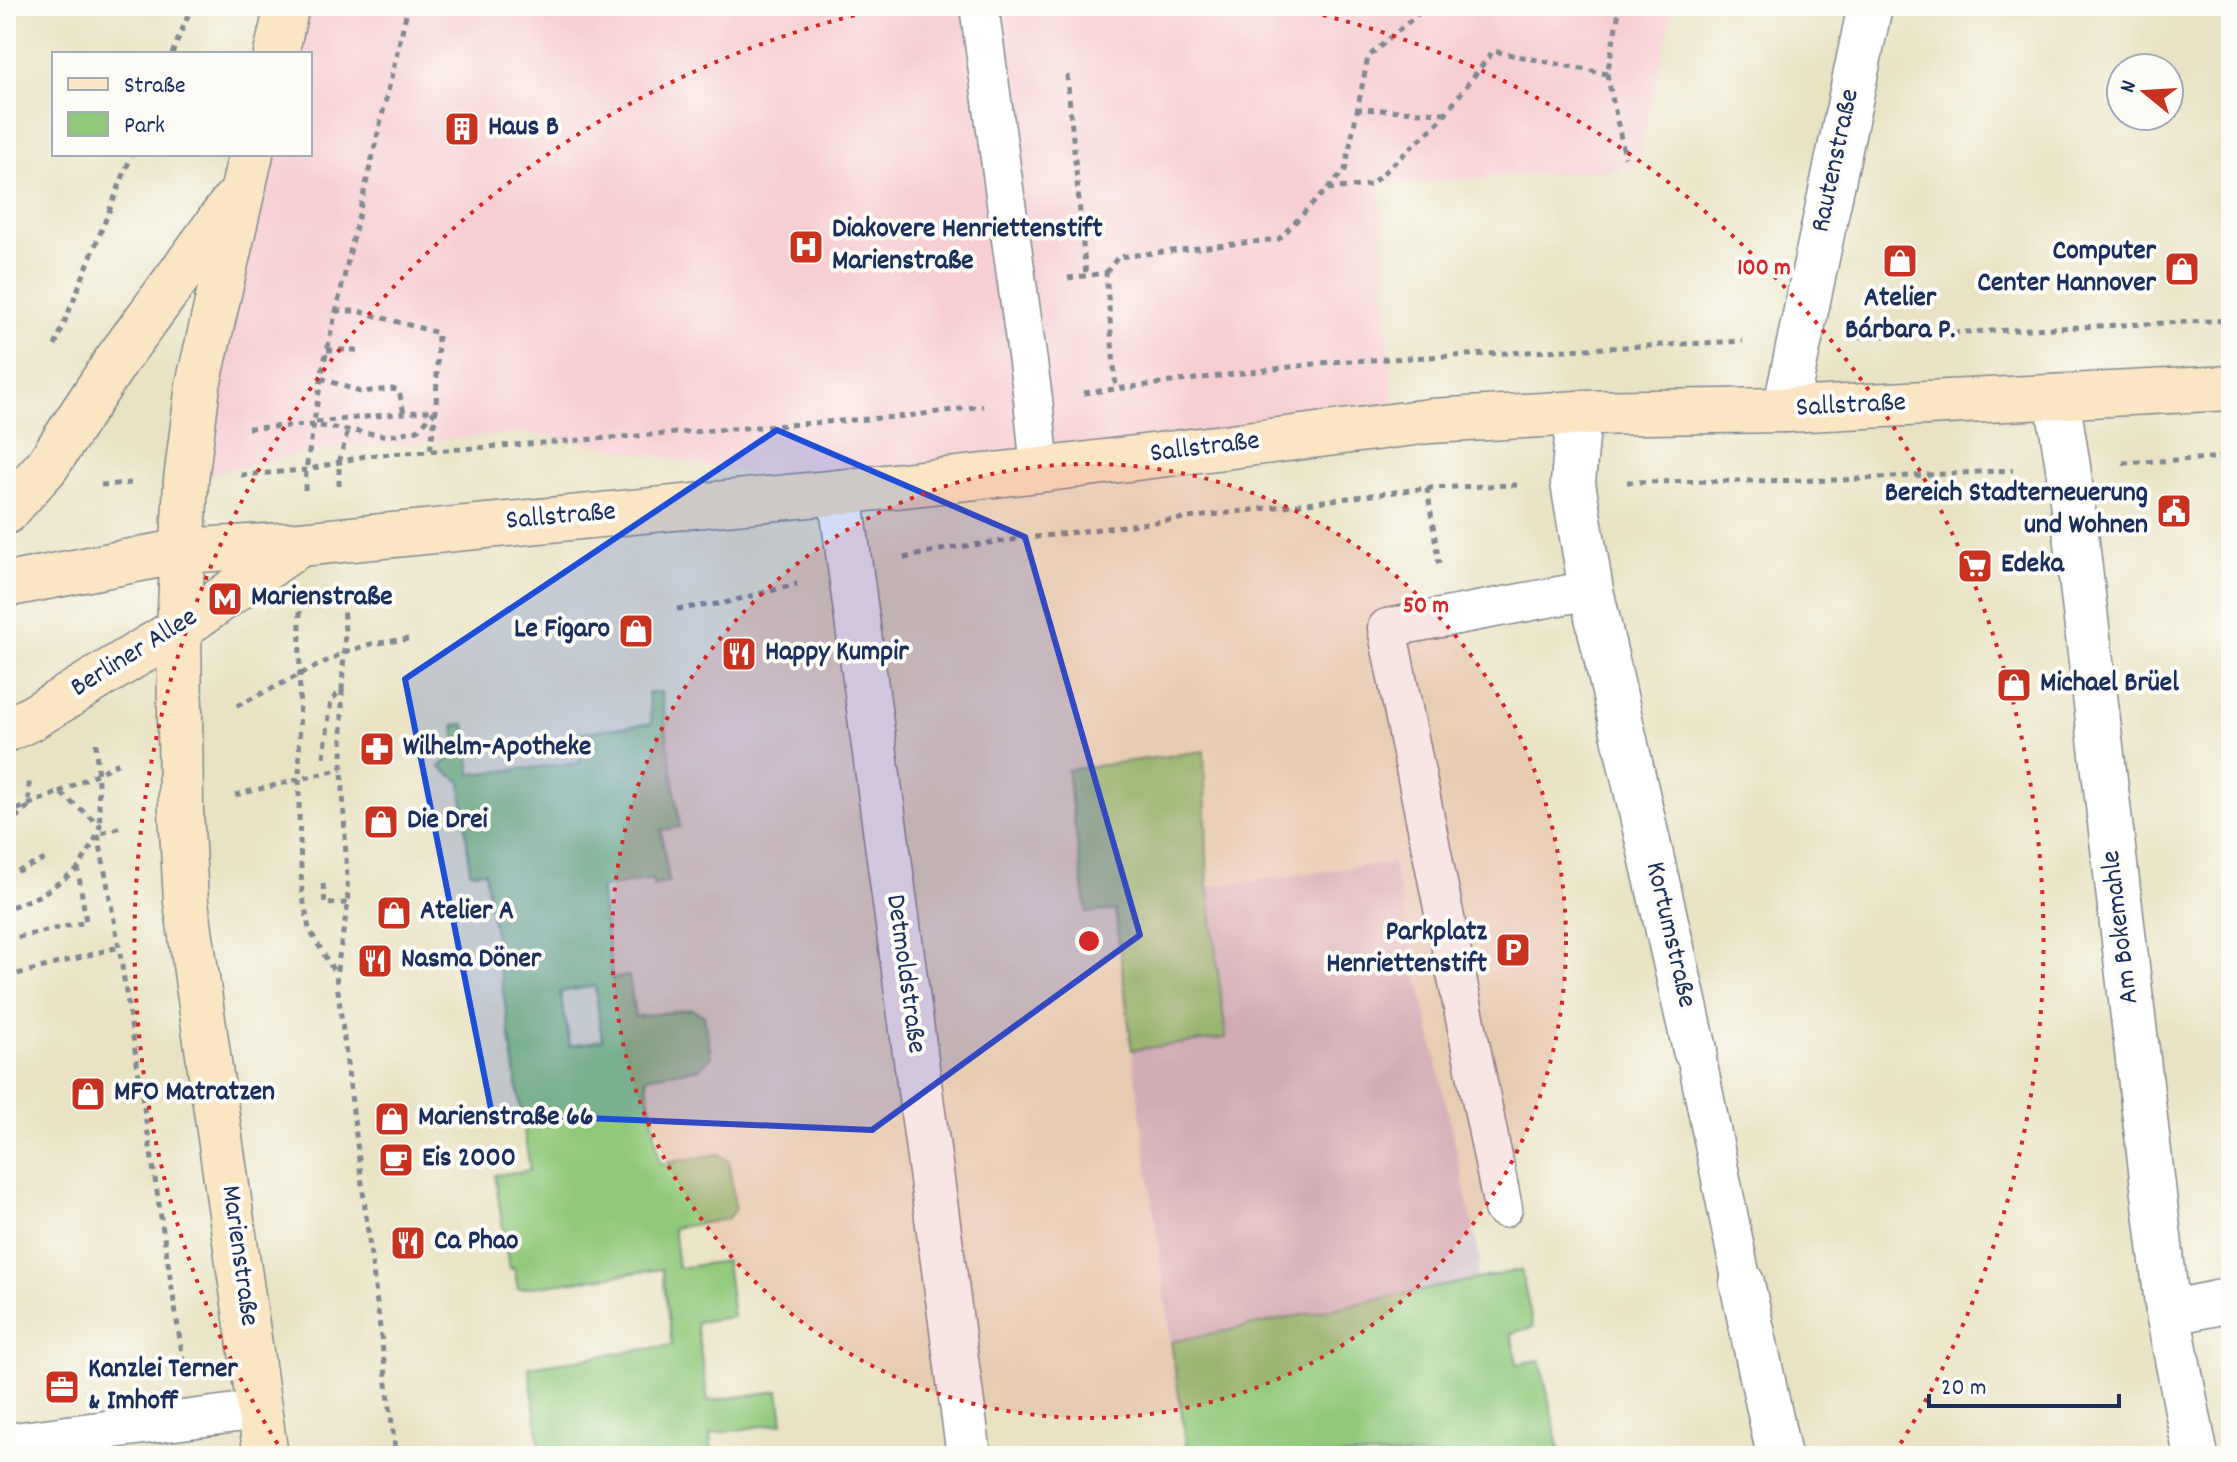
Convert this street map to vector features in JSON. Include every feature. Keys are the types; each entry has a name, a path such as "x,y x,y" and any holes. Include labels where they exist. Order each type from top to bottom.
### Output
{"street":[{"path":"276,52 287,6"},
{"name":"Rautenstraße","path":"1785,410 1870,6"},
{"path":"6,512 47,466 247,171"},
{"name":"Marienstraße","path":"247,171 198,385 191,431 179,629 181,810 186,902 266,1456"},
{"name":"Sallstraße","path":"182,551 319,542 840,492 1430,421 1579,413 1785,410 2231,388"},
{"name":"Am Bokemahle","path":"2057,397 2068,467 2168,1313 2196,1456"},
{"name":"Kortumstraße","path":"1579,413 1573,483 1591,590 1695,1050"},
{"name":"Detmoldstraße","path":"840,492 969,1456"},
{"name":"Berliner Allee","path":"6,730 30,719 319,542"},
{"path":"6,585 182,551"},
{"name":"Kortumstraße","path":"1742,1283 1779,1456"},
{"path":"2168,1313 2231,1300"}],"lane":[{"path":"979,6 1040,470"},
{"path":"1503,1208 1387,628 1591,590"},
{"name":"Kortumstraße","path":"1695,1050 1742,1283"},
{"path":"6,1443 259,1410"}],"path":[{"path":"173,52 192,6"},
{"path":"306,470 327,350 408,6"},
{"path":"1116,389 1106,273 1118,257 1279,239 1345,170 1368,57 1427,6"},
{"path":"1620,6 1607,74 1625,157"},
{"path":"1327,189 1370,185 1439,122 1493,51 1607,74"},
{"path":"1067,75 1086,276"},
{"path":"1356,109 1446,113"},
{"path":"50,359 131,156"},
{"path":"1017,284 1106,273"},
{"path":"336,311 358,311 438,333 436,410 430,451"},
{"path":"327,350 362,350"},
{"path":"321,378 360,392 399,391 404,413"},
{"path":"191,431 314,424 436,410"},
{"path":"314,424 388,436 418,430 436,410"},
{"path":"336,975 309,929 302,892 300,675 319,542 348,430"},
{"path":"677,609 724,603 949,548 1427,488 1841,480 2231,457"},
{"path":"1427,488 1447,617"},
{"path":"319,542 345,652 342,769 348,903 336,975 396,1456"},
{"path":"300,675 345,652 371,644 408,639"},
{"path":"324,757 331,700 342,690"},
{"path":"181,810 280,782 342,769"},
{"path":"6,814 59,792 100,825 78,869 41,895 11,907 6,897"},
{"path":"98,834 119,947 192,1419"},
{"path":"6,876 46,859"},
{"path":"6,940 86,922 78,869"},
{"path":"323,884 325,904 348,903"},
{"path":"6,977 119,947"}],"highlighted area":[{"path":"777,430 1025,537 1140,935 872,1130 492,1114 405,679"}],"shaded area":[{"name":"Diakovere Henriettenstift Marienstraße","path":"287,6 1674,6 1636,168 1380,185 1386,309 1397,425 844,491 529,433 329,449 185,479 251,156 312,156 312,52 276,52"},
{"path":"1393,862 1480,1259 1475,1279 1171,1342 1132,1050 1226,1038 1208,887"}],"green space":[{"path":"661,692 680,827 661,830 669,882 653,886 652,879 600,888 612,979 629,976 635,1017 692,1009 704,1016 711,1057 700,1068 646,1077 660,1164 719,1154 729,1161 735,1209 727,1219 673,1228 678,1268 726,1261 733,1317 696,1322 708,1401 779,1391 783,1423 710,1434 712,1456 541,1456 529,1367 672,1345 662,1269 518,1289 514,1268 509,1269 495,1175 530,1170 485,871 470,872 461,782 440,767 457,750 454,725 465,724 471,774 580,763 576,733 652,723 648,693","holes":["595,986 602,1040 570,1046 560,992"]},
{"path":"1204,751 1208,887 1226,1038 1132,1050 1115,910 1087,913 1067,770"},
{"path":"1521,1270 1533,1327 1511,1333 1517,1364 1540,1360 1561,1456 1188,1456 1171,1342"}],"place":[{"name":"Haus B","path":"462,129"},
{"name":"Diakovere Henriettenstift Marienstraße","path":"806,247"},
{"name":"Atelier Bárbara P.","path":"1900,261"},
{"name":"Computer Center Hannover","path":"2182,269"},
{"name":"Bereich Stadterneuerung und Wohnen","path":"2174,511"},
{"name":"Edeka","path":"1975,566"},
{"name":"Marienstraße","path":"225,599"},
{"name":"Le Figaro","path":"636,631"},
{"name":"Happy Kumpir","path":"739,654"},
{"name":"Michael Brüel","path":"2014,685"},
{"name":"Wilhelm-Apotheke","path":"377,749"},
{"name":"Die Drei","path":"381,822"},
{"name":"Atelier A","path":"394,913"},
{"name":"Parkplatz Henriettenstift","path":"1513,950"},
{"name":"Nasma Döner","path":"375,961"},
{"name":"MFO Matratzen","path":"88,1094"},
{"name":"Marienstraße 66","path":"392,1119"},
{"name":"Eis 2000","path":"396,1160"},
{"name":"Ca Phao","path":"408,1243"},
{"name":"Kanzlei Terner & Imhoff","path":"62,1387"}]}
